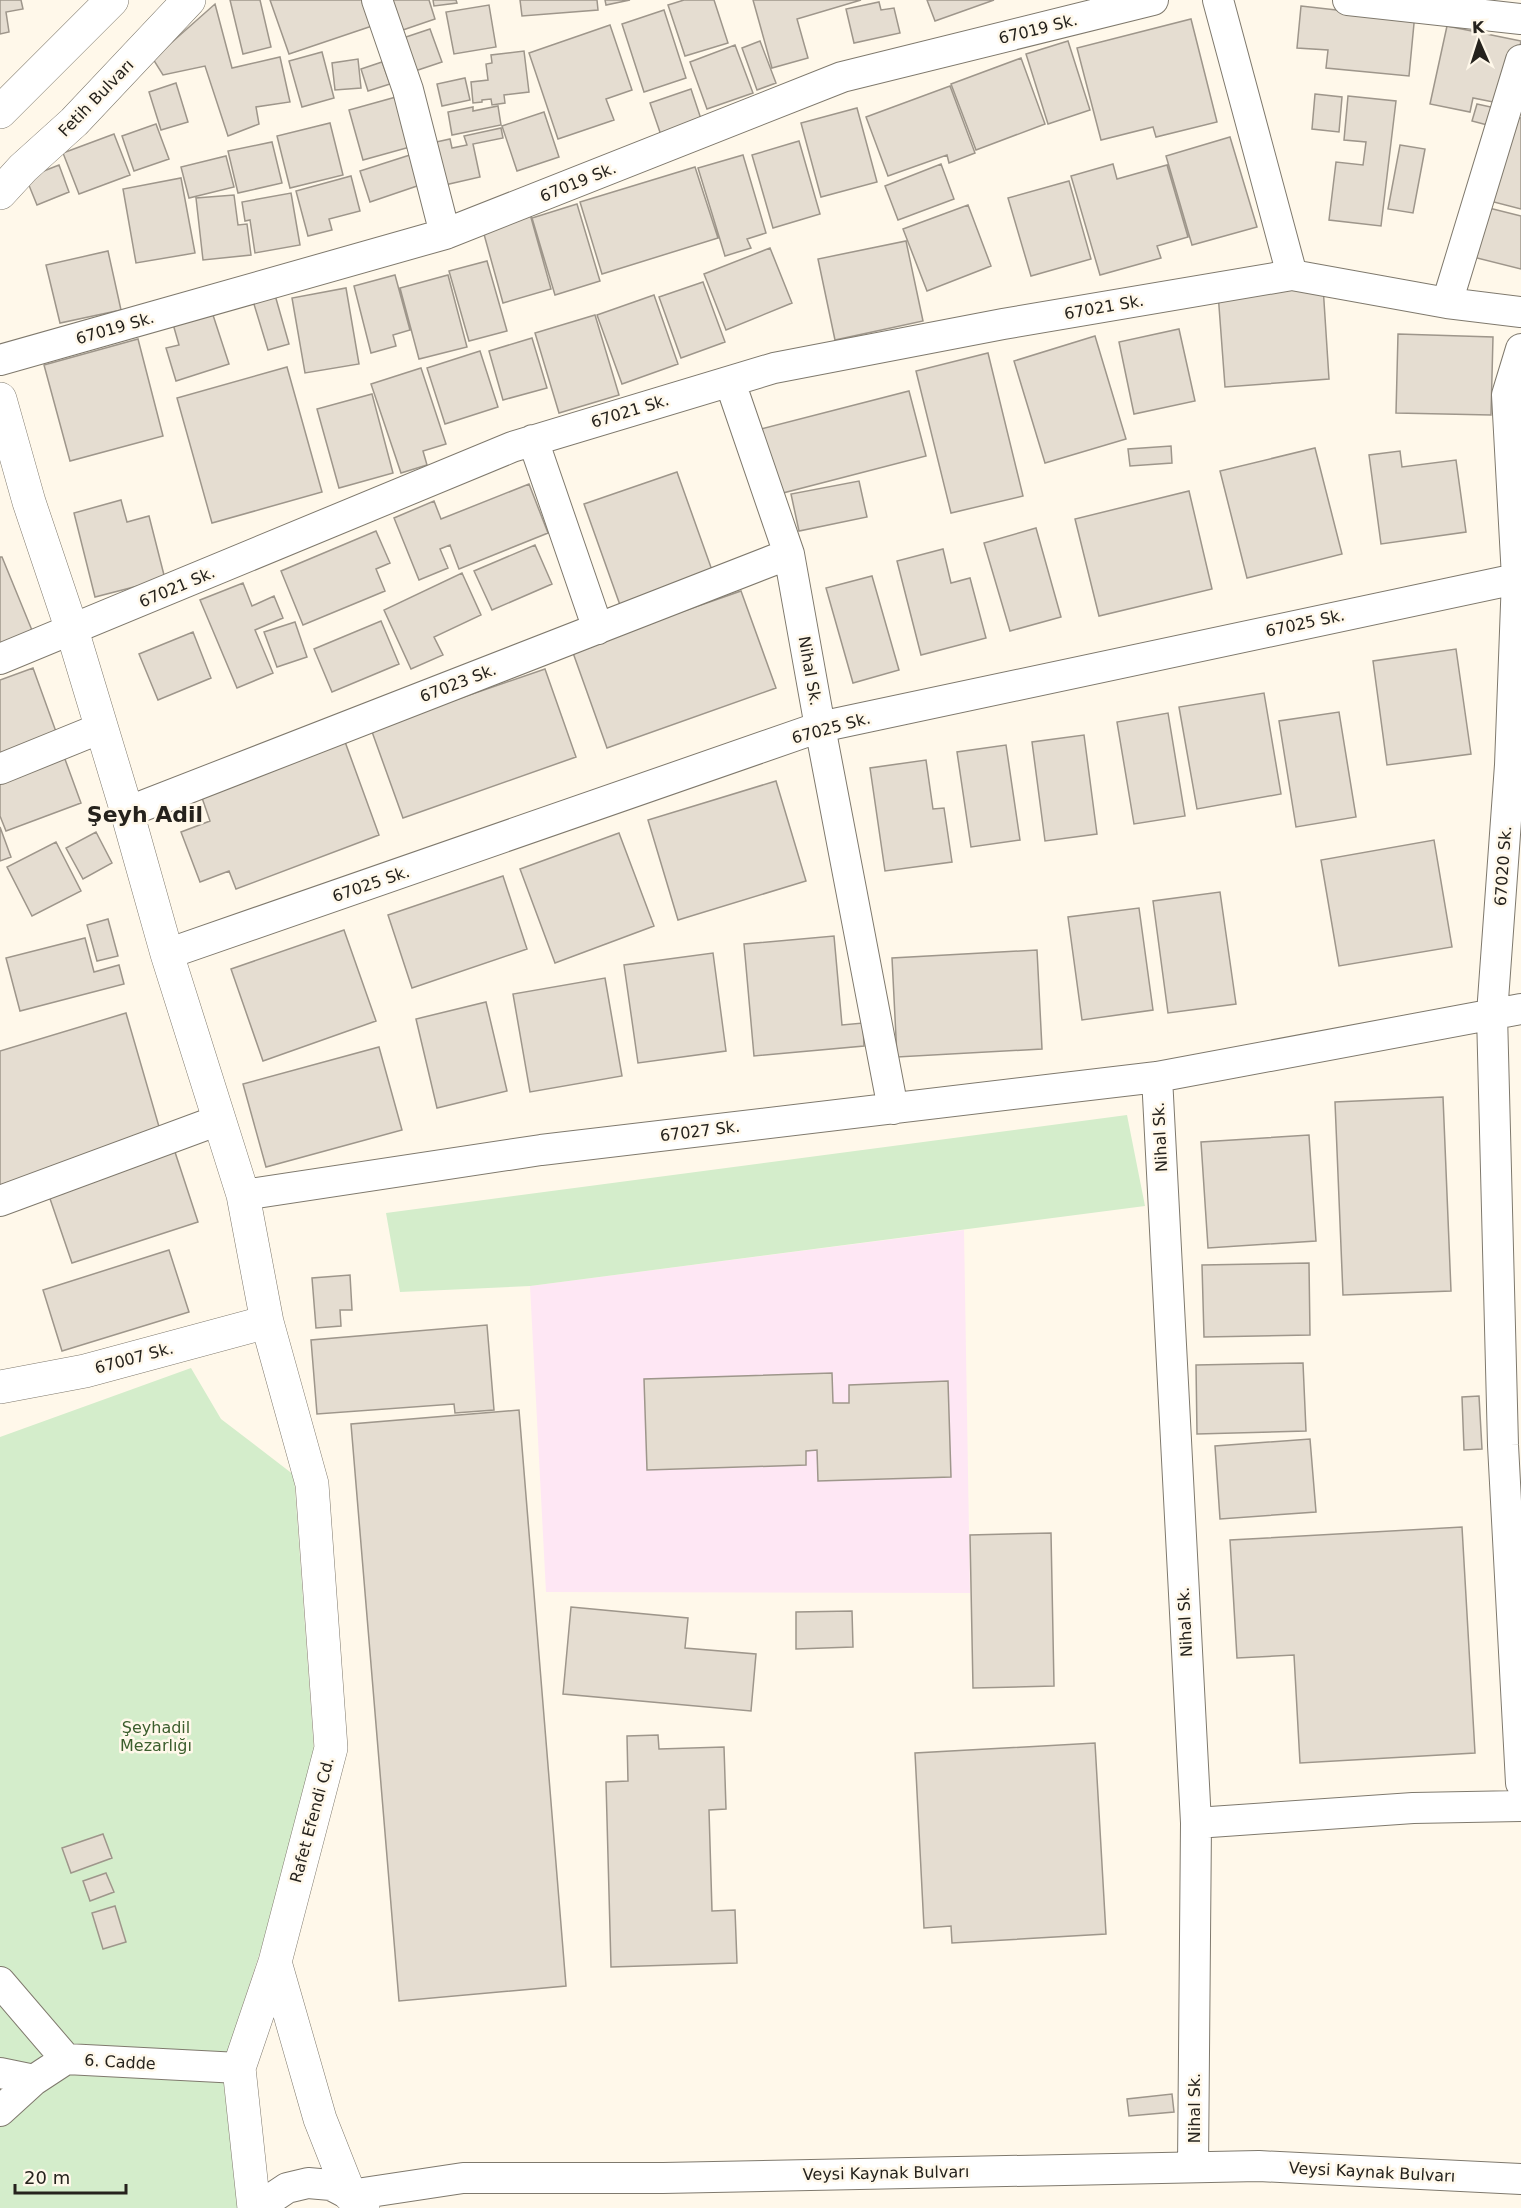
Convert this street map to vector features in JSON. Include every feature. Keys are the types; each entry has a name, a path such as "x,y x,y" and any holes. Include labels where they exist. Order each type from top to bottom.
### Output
{"street":[{"path":"0,112 112,0"},
{"name":"Fetih Bulvarı","path":"0,193 23,168 74,122 189,0"},
{"path":"377,0 408,90 446,234"},
{"name":"67019 Sk.","path":"0,360 446,234 842,77 1153,0"},
{"path":"1218,0 1293,275"},
{"path":"1348,0 1521,19"},
{"path":"1447,303 1521,60"},
{"name":"67021 Sk.","path":"0,659 512,447 774,368 992,326 1293,275 1447,303 1521,312"},
{"path":"1514,395 1521,350"},
{"name":"Nihal Sk.","path":"730,382 789,554 893,1109"},
{"name":"67020 Sk.","path":"1514,395 1519,578 1516,765 1507,1011 1503,1445 1521,1783"},
{"name":"Rafet Efendi Cd.","path":"0,399 29,502 72,630 167,954 243,1195 267,1322 312,1484 331,1748 275,1962 239,2068 254,2208"},
{"path":"533,440 598,629"},
{"name":"67023 Sk.","path":"127,812 789,554"},
{"name":"67025 Sk.","path":"167,954 820,727 1519,578"},
{"path":"0,769 101,728"},
{"name":"67027 Sk.","path":"243,1195 542,1150 1157,1077 1507,1011"},
{"name":"Nihal Sk.","path":"1157,1077 1196,1823 1193,2167"},
{"path":"0,1201 219,1120"},
{"name":"67007 Sk.","path":"0,1387 85,1371 267,1322"},
{"path":"1196,1823 1413,1808 1521,1806"},
{"path":"275,1962 320,2119 357,2202"},
{"name":"6. Cadde","path":"0,1982 66,2059 239,2068"},
{"path":"0,2111 34,2080 66,2059"},
{"path":"0,2073 34,2080"},
{"name":"Veysi Kaynak Bulvarı","path":"263,2208 269,2200 287,2188 308,2183 331,2185 357,2202 463,2178 675,2178 1259,2166 1521,2180"}],"shaded area":[{"path":"964,1230 970,1593 546,1592 530,1286"}],"green space":[{"path":"1127,1115 1145,1206 530,1286 400,1292 386,1213"},
{"name":"Şeyhadil Mezarlığı","path":"191,1368 221,1419 294,1475 314,1750 262,1946 222,2068 238,2208 0,2208 0,1437"}],"building":[{"path":"0,0 21,0 23,9 6,12 9,32 0,34"},
{"path":"230,0 260,0 271,47 243,54"},
{"path":"270,0 367,0 375,25 289,54"},
{"path":"387,0 429,0 435,19 397,32"},
{"path":"433,0 456,0 457,3 434,6"},
{"path":"520,0 597,0 598,10 522,16"},
{"path":"605,0 630,0 606,5"},
{"path":"684,0 714,0 728,43 685,56 668,5"},
{"path":"753,0 861,0 797,19 808,58 772,68"},
{"path":"927,0 994,0 935,21"},
{"path":"879,2 881,10 894,8 900,33 854,43 846,9"},
{"path":"215,4 232,68 280,57 290,102 256,107 259,124 228,136 205,66 163,75 153,59"},
{"path":"489,5 496,47 454,54 446,12"},
{"path":"1301,6 1363,13 1415,13 1409,76 1326,68 1328,50 1297,48"},
{"path":"664,10 686,78 644,92 622,24"},
{"path":"1191,19 1217,122 1156,137 1153,127 1101,140 1077,48"},
{"path":"610,25 632,90 606,99 614,120 558,139 529,53"},
{"path":"1447,26 1521,41 1513,81 1503,104 1473,98 1470,112 1430,104"},
{"path":"430,29 442,62 409,73 397,40"},
{"path":"760,41 776,83 757,90 742,48"},
{"path":"1068,41 1090,110 1048,124 1026,54"},
{"path":"735,45 753,93 707,109 690,62"},
{"path":"524,51 529,92 504,95 505,103 492,105 491,99 473,103 471,82 488,80 486,64 492,63 491,55"},
{"path":"322,52 334,98 302,107 289,61"},
{"path":"1021,58 1045,124 976,150 951,84"},
{"path":"358,59 361,88 335,90 332,63"},
{"path":"382,62 390,84 368,91 361,69"},
{"path":"465,78 470,100 442,106 437,84"},
{"path":"176,83 188,122 161,130 149,92"},
{"path":"950,86 975,153 949,163 947,155 888,176 866,117"},
{"path":"691,89 704,128 663,141 650,103"},
{"path":"1315,94 1342,97 1339,132 1312,129"},
{"path":"1348,96 1396,101 1381,226 1329,220 1336,162 1363,165 1366,142 1344,140"},
{"path":"396,97 410,147 363,160 349,110"},
{"path":"1477,104 1500,109 1495,127 1472,121"},
{"path":"498,106 501,125 452,135 448,112 473,107 473,111"},
{"path":"857,108 877,182 821,197 801,123"},
{"path":"544,112 559,157 517,171 502,126"},
{"path":"1511,116 1521,118 1521,209 1490,201"},
{"path":"330,123 343,175 290,188 277,136"},
{"path":"156,124 169,159 134,171 122,136"},
{"path":"501,128 503,138 473,144 480,177 436,187 427,144 450,139 452,148 467,145 464,136"},
{"path":"114,134 130,175 79,194 63,153"},
{"path":"1230,137 1257,227 1192,245 1166,156"},
{"path":"799,141 820,214 773,228 752,155"},
{"path":"272,142 282,183 238,193 228,151"},
{"path":"1400,145 1425,149 1413,213 1388,209"},
{"path":"413,154 423,184 370,202 360,171"},
{"path":"743,155 766,233 747,239 751,248 725,256 698,168"},
{"path":"226,156 234,187 189,198 181,167"},
{"path":"941,164 954,199 898,220 885,186"},
{"path":"1113,164 1117,179 1167,165 1188,237 1157,246 1161,258 1100,275 1071,176"},
{"path":"59,165 69,192 37,205 26,178"},
{"path":"695,167 718,238 602,274 580,202"},
{"path":"351,176 360,211 329,219 332,230 308,236 296,191"},
{"path":"181,178 195,253 136,263 123,189"},
{"path":"1069,181 1091,259 1031,276 1008,198"},
{"path":"291,193 300,245 255,253 250,220 245,221 242,202"},
{"path":"234,195 238,225 247,224 251,255 203,260 196,198"},
{"path":"577,204 600,281 555,295 532,218"},
{"path":"968,205 991,266 927,291 903,229"},
{"path":"1481,206 1521,216 1521,269 1469,256"},
{"path":"530,214 551,289 503,303 482,227"},
{"path":"906,241 923,321 835,340 818,259"},
{"path":"770,248 792,303 726,330 704,274"},
{"path":"108,251 121,310 60,323 46,265"},
{"path":"487,261 507,331 469,341 449,271"},
{"path":"395,275 410,330 393,335 396,346 371,353 354,286"},
{"path":"448,275 467,347 419,359 400,288"},
{"path":"703,282 725,342 681,358 659,297"},
{"path":"1323,286 1329,379 1225,387 1218,293"},
{"path":"346,288 359,364 305,373 292,298"},
{"path":"275,295 289,344 268,350 253,301"},
{"path":"654,295 678,364 622,384 597,315"},
{"path":"212,312 229,364 176,381 166,348 179,345 173,324"},
{"path":"595,315 619,395 559,413 535,333"},
{"path":"1179,329 1195,401 1134,414 1119,342"},
{"path":"1398,334 1493,337 1491,415 1396,413"},
{"path":"1095,336 1126,439 1045,463 1014,361"},
{"path":"532,338 547,388 503,400 489,351"},
{"path":"138,339 163,436 70,461 44,365"},
{"path":"480,351 498,407 445,424 427,368"},
{"path":"988,353 1023,496 951,513 916,371"},
{"path":"287,367 322,492 212,523 177,398"},
{"path":"421,368 446,444 423,451 427,465 401,473 371,384"},
{"path":"909,391 926,456 779,494 761,429"},
{"path":"372,394 393,473 339,488 317,409"},
{"path":"1171,446 1172,463 1130,466 1128,449"},
{"path":"1315,448 1342,554 1247,578 1220,471"},
{"path":"1400,451 1402,467 1456,460 1466,532 1381,544 1369,455"},
{"path":"677,472 713,573 620,605 584,504"},
{"path":"859,481 867,517 799,531 791,494"},
{"path":"529,484 548,533 459,569 450,545 440,549 448,568 419,580 394,518 434,501 441,519"},
{"path":"1189,491 1212,589 1099,616 1075,519"},
{"path":"121,500 127,522 149,516 165,579 95,597 74,513"},
{"path":"1036,528 1061,617 1010,631 984,543"},
{"path":"376,531 390,563 376,569 385,591 303,625 281,571"},
{"path":"535,545 552,584 492,610 474,571"},
{"path":"943,549 951,583 970,578 986,638 921,655 897,561"},
{"path":"0,557 2,557 36,640 0,654"},
{"path":"462,573 481,615 434,637 443,655 411,669 384,610"},
{"path":"872,576 899,670 853,683 826,588"},
{"path":"243,583 252,606 274,596 283,618 255,630 273,673 237,688 200,600"},
{"path":"741,591 776,688 607,748 572,650"},
{"path":"381,621 399,664 332,692 314,649"},
{"path":"295,622 307,657 277,667 264,632"},
{"path":"193,632 211,678 158,700 139,654"},
{"path":"1456,649 1471,754 1387,765 1373,661"},
{"path":"33,668 59,740 0,762 0,680"},
{"path":"545,669 576,757 403,818 371,729"},
{"path":"1264,693 1281,794 1197,809 1179,707"},
{"path":"1339,712 1356,817 1296,827 1279,721"},
{"path":"1168,713 1185,816 1134,824 1117,722"},
{"path":"1084,735 1097,834 1045,841 1032,742"},
{"path":"344,739 379,835 236,889 229,871 200,882 181,832 210,821 200,792"},
{"path":"1006,745 1020,840 971,847 957,752"},
{"path":"62,751 81,803 6,831 0,816 0,775"},
{"path":"926,760 933,809 944,808 952,862 885,871 870,768"},
{"path":"776,781 806,881 678,920 648,820"},
{"path":"0,827 11,857 0,861"},
{"path":"96,832 112,863 83,879 66,848"},
{"path":"619,833 654,926 555,963 520,869"},
{"path":"1434,840 1452,947 1339,966 1321,860"},
{"path":"56,842 81,891 32,916 7,867"},
{"path":"503,876 527,949 412,988 388,915"},
{"path":"1220,892 1236,1004 1168,1013 1153,901"},
{"path":"1139,908 1153,1010 1082,1020 1068,917"},
{"path":"108,919 118,956 97,961 87,925"},
{"path":"344,930 376,1021 263,1061 231,969"},
{"path":"834,936 842,1025 863,1023 864,1046 754,1056 744,944"},
{"path":"85,938 94,972 119,965 124,984 20,1011 6,958"},
{"path":"1037,950 1042,1049 897,1057 892,958"},
{"path":"713,953 726,1051 638,1063 624,965"},
{"path":"605,978 622,1076 530,1092 513,994"},
{"path":"486,1002 507,1091 437,1108 416,1019"},
{"path":"126,1013 162,1137 0,1185 0,1051"},
{"path":"379,1047 402,1130 266,1167 243,1084"},
{"path":"1443,1097 1451,1291 1343,1295 1335,1102"},
{"path":"1309,1135 1316,1241 1208,1248 1201,1142"},
{"path":"173,1146 198,1222 72,1263 46,1187"},
{"path":"169,1250 189,1312 62,1351 43,1290"},
{"path":"1309,1263 1310,1335 1204,1337 1202,1265"},
{"path":"350,1275 352,1310 340,1310 341,1326 316,1328 312,1278"},
{"path":"487,1325 494,1410 455,1413 454,1404 317,1414 311,1340"},
{"path":"1303,1363 1306,1431 1197,1434 1196,1365"},
{"path":"832,1373 833,1403 849,1403 849,1385 948,1381 951,1477 818,1481 817,1450 806,1451 806,1465 647,1470 644,1379"},
{"path":"1479,1396 1482,1449 1464,1450 1462,1397"},
{"path":"519,1410 566,1986 399,2001 351,1424"},
{"path":"1310,1439 1316,1512 1220,1519 1215,1446"},
{"path":"1462,1527 1475,1753 1300,1763 1294,1655 1237,1658 1230,1540"},
{"path":"1051,1533 1054,1686 973,1688 970,1535"},
{"path":"571,1607 688,1618 685,1648 756,1654 751,1711 563,1694"},
{"path":"852,1611 853,1647 796,1649 796,1612"},
{"path":"658,1735 659,1749 724,1747 726,1809 709,1810 712,1911 735,1910 737,1963 611,1967 606,1782 628,1781 627,1736"},
{"path":"1095,1743 1106,1934 952,1943 951,1926 924,1928 915,1753"},
{"path":"103,1834 112,1858 71,1873 62,1848"},
{"path":"106,1873 114,1892 90,1901 83,1881"},
{"path":"115,1906 126,1942 103,1949 92,1913"},
{"path":"1172,2094 1174,2112 1129,2116 1127,2099"}],"district":[{"name":"Şeyh Adil","path":"145,814"}]}
